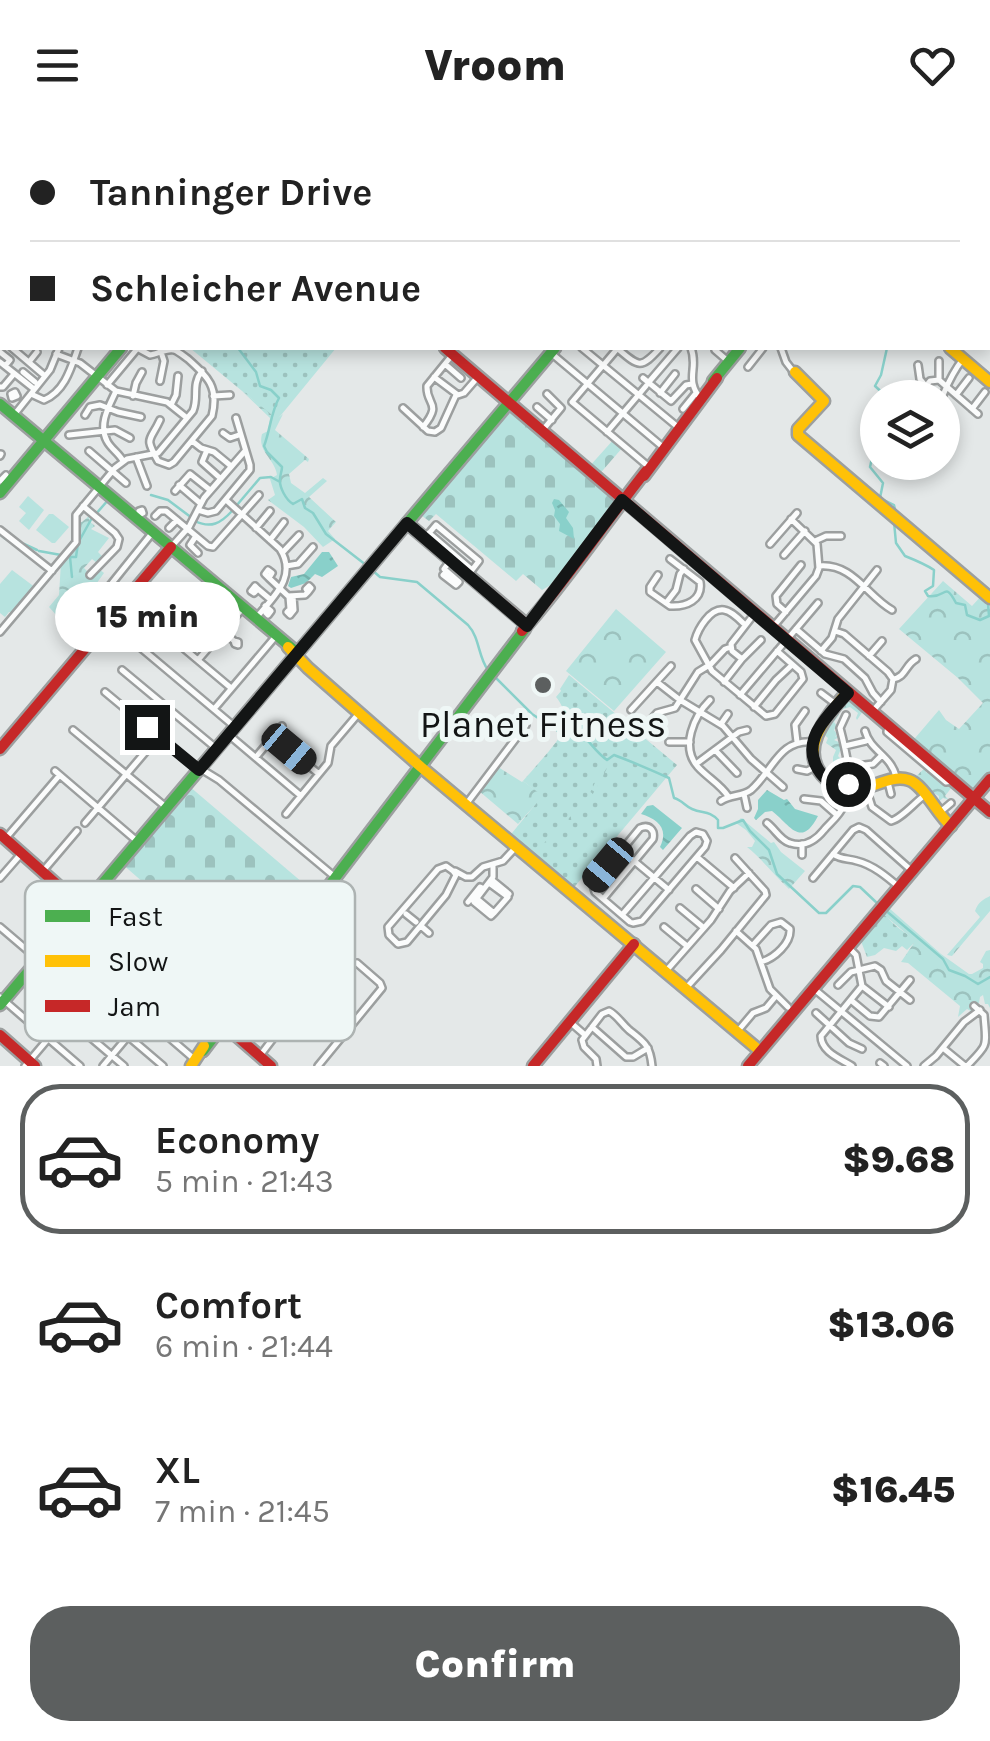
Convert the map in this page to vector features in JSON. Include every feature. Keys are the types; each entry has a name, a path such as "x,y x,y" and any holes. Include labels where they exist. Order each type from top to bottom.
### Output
{"main road":[{"path":"1,487 120,350"},
{"path":"105,881 553,350"},
{"path":"331,881 738,350"},
{"path":"952,350 988,387"},
{"path":"449,351 624,500 697,571 755,613 990,812"},
{"path":"795,372 824,401 798,429 798,435 990,598"},
{"path":"5,403 14,416 138,516 243,608 262,612 276,636 311,669 514,848 531,857 760,1051"},
{"path":"410,523 526,627"},
{"path":"0,750 170,547"},
{"path":"311,669 448,787"},
{"path":"848,692 820,726 814,742 815,767 831,783 847,790 913,782 951,825"},
{"path":"748,1066 990,780"},
{"path":"3,836 53,881"},
{"path":"533,1066 634,944"},
{"path":"1,1001 25,975"},
{"path":"0,1036 30,1064"},
{"path":"242,1041 271,1066"}],"street":[{"path":"13,350 33,388 44,400 67,378 77,350"},
{"path":"107,385 135,350"},
{"path":"140,350 149,355 177,351 212,383 212,416 165,469 149,440 160,420"},
{"path":"553,350 664,448"},
{"path":"584,350 679,428"},
{"path":"614,350 572,402 648,469"},
{"path":"618,350 640,365 658,350"},
{"path":"607,432 676,350"},
{"path":"683,409 700,397 692,384 692,350"},
{"path":"717,350 729,362"},
{"path":"748,367 761,350"},
{"path":"781,350 795,372"},
{"path":"14,416 46,376 58,351 116,391 172,405 188,418"},
{"path":"427,430 433,404 426,389 445,364 449,351"},
{"path":"0,387 37,352"},
{"path":"160,382 164,363 161,352"},
{"path":"2,358 22,370 46,376"},
{"path":"951,380 964,360"},
{"path":"939,362 939,380"},
{"path":"445,364 460,378"},
{"path":"918,365 921,380"},
{"path":"660,393 679,370 693,368"},
{"path":"133,396 142,372"},
{"path":"0,632 76,542 76,517 112,471 124,460 161,450 188,418 195,407 195,384 202,372"},
{"path":"172,405 178,376"},
{"path":"454,394 465,392 479,376"},
{"path":"434,377 454,394"},
{"path":"960,390 969,378"},
{"path":"646,382 671,402 686,385 692,384"},
{"path":"960,398 975,411 988,387"},
{"path":"116,391 104,431 109,444 124,460"},
{"path":"403,408 427,430 435,432 440,429 454,394"},
{"path":"542,431 561,408 547,394"},
{"path":"213,396 230,395"},
{"path":"85,415 94,405 141,417"},
{"path":"537,407 555,419"},
{"path":"210,490 190,474 177,488 200,507 213,512 226,500 249,472 250,464 236,418"},
{"path":"70,435 118,430 130,438"},
{"path":"223,433 230,438 239,435"},
{"path":"192,441 231,466"},
{"path":"206,450 201,461 220,478"},
{"path":"89,451 126,483"},
{"path":"170,547 210,490 246,451"},
{"path":"136,457 148,486"},
{"path":"1,487 6,475"},
{"path":"155,516 164,510 208,546 217,546 259,495"},
{"path":"226,500 282,552 286,579 262,612"},
{"path":"83,506 119,539 90,575"},
{"path":"256,528 270,510"},
{"path":"770,544 797,513"},
{"path":"102,522 108,516"},
{"path":"170,528 177,520"},
{"path":"773,628 817,576 819,566 816,541 791,520"},
{"path":"270,540 284,522"},
{"path":"427,535 436,525 479,561 472,570 450,562"},
{"path":"0,530 52,571"},
{"path":"784,555 805,531"},
{"path":"108,588 153,532"},
{"path":"282,552 298,534"},
{"path":"196,536 190,544 198,553"},
{"path":"816,541 826,536 842,536"},
{"path":"286,566 297,564 312,546"},
{"path":"126,553 132,559"},
{"path":"658,575 650,589 652,595 675,610 700,593 697,571 670,558"},
{"path":"450,562 459,582 456,586"},
{"path":"786,612 777,604 776,596 800,565"},
{"path":"819,566 848,572 892,610"},
{"path":"821,651 831,639 837,620 877,570"},
{"path":"666,603 676,590 680,574 697,571"},
{"path":"268,578 291,596 308,592"},
{"path":"258,589 271,600"},
{"path":"740,695 818,603"},
{"path":"198,660 243,608"},
{"path":"118,610 158,644"},
{"path":"172,610 141,648 214,709 256,758 301,796"},
{"path":"746,625 729,611 719,610 695,635 696,641 709,666 724,682 762,714 772,716 802,684 803,677 777,651"},
{"path":"647,724 658,713 672,710 698,672 730,646 755,613"},
{"path":"796,630 821,651 842,658 865,677 872,694 881,702"},
{"path":"834,631 844,634 889,672 891,690 872,712"},
{"path":"193,632 181,646 232,688"},
{"path":"223,632 234,641"},
{"path":"214,709 276,636"},
{"path":"724,682 761,640"},
{"path":"869,656 882,641"},
{"path":"730,646 742,659"},
{"path":"892,680 902,676 916,659"},
{"path":"754,708 792,664"},
{"path":"631,710 671,666"},
{"path":"122,670 217,749"},
{"path":"658,682 721,724 749,757 783,787"},
{"path":"105,692 335,876"},
{"path":"821,693 837,705"},
{"path":"710,700 692,730 691,754 728,796"},
{"path":"797,742 795,726 805,711"},
{"path":"286,814 329,761 331,746 360,712"},
{"path":"721,724 728,714"},
{"path":"766,823 787,842 802,844 816,840 838,815 847,790 848,767 840,726 846,715"},
{"path":"256,758 282,726"},
{"path":"467,803 526,726"},
{"path":"73,730 167,808"},
{"path":"696,764 740,731 747,730"},
{"path":"865,730 868,740 892,764 892,785"},
{"path":"85,823 158,736"},
{"path":"274,736 318,774"},
{"path":"845,746 868,740"},
{"path":"669,742 690,742"},
{"path":"721,801 750,791 785,750 797,742 814,742"},
{"path":"778,744 785,750"},
{"path":"714,750 736,772"},
{"path":"749,757 756,751"},
{"path":"848,767 873,764 882,755"},
{"path":"797,769 815,767"},
{"path":"3,836 57,773 138,842"},
{"path":"866,788 873,808 892,821 927,794"},
{"path":"744,794 747,808"},
{"path":"804,799 822,802 838,815"},
{"path":"938,814 950,803"},
{"path":"814,878 859,827 912,871"},
{"path":"603,899 653,840 651,828 638,829 592,886 603,899 622,915 636,924 706,844 703,834 691,834 622,915"},
{"path":"42,871 77,831"},
{"path":"802,844 802,855"},
{"path":"453,870 455,879 446,895 405,944 394,940 388,929 439,868 446,866 472,878 483,866 502,862 514,848"},
{"path":"621,849 668,890"},
{"path":"0,878 22,852"},
{"path":"833,854 878,870 899,887"},
{"path":"696,857 734,888"},
{"path":"686,988 765,896 766,892 735,858"},
{"path":"490,881 508,896 492,914 472,900 490,881 493,864"},
{"path":"666,971 749,873"},
{"path":"455,879 464,876"},
{"path":"696,889 719,908"},
{"path":"603,918 613,907"},
{"path":"680,908 704,928"},
{"path":"403,912 428,933"},
{"path":"753,945 774,923 781,922 790,929 786,943 761,962"},
{"path":"0,927 25,948"},
{"path":"664,927 687,946"},
{"path":"736,931 753,945 768,986 788,1007"},
{"path":"847,948 856,958 862,986 821,1036 821,1044 852,1066"},
{"path":"355,1020 382,986 357,963"},
{"path":"838,986 851,972 874,966 910,1000"},
{"path":"851,1000 874,1018 881,1016 910,980"},
{"path":"862,986 889,1007"},
{"path":"813,988 907,1066"},
{"path":"738,1032 754,1012 765,1008 776,996"},
{"path":"1,1001 25,1020"},
{"path":"924,1066 977,1008 985,1018 986,1045 978,1057 966,1066 944,1048"},
{"path":"597,1066 596,1058 583,1047 582,1040 608,1011 642,1038 652,1066"},
{"path":"816,1013 832,1023 849,1043 862,1049"},
{"path":"570,1022 585,1035"},
{"path":"592,1027 626,1058 648,1048"},
{"path":"30,1064 47,1041"},
{"path":"50,1041 80,1066"},
{"path":"95,1041 124,1066"},
{"path":"102,1066 124,1041"},
{"path":"134,1041 163,1066"},
{"path":"260,1056 271,1041"},
{"path":"318,1066 338,1041"}],"green space":[{"path":"192,350 334,350 277,420"},
{"path":"242,391 277,419 283,414 275,430 309,459 289,474 291,483 305,493 323,478 327,481 309,497 336,522 328,531 335,539 323,547 268,500 275,495 270,479 277,475 261,440 268,431 270,418"},
{"path":"509,406 619,500 554,583 542,590 523,574 516,581 436,514 429,521 418,513"},
{"path":"614,439 623,447 597,477 588,468"},
{"path":"28,496 44,510 29,530 19,521 26,513 19,507"},
{"path":"49,514 69,527 55,543 36,530"},
{"path":"90,515 89,521 95,526 91,529 109,538 98,552 103,557 97,563 92,559 84,568 90,579 99,569 104,573 94,587 97,596 109,600 113,610 80,650 49,607 59,595 61,562 78,541 77,523"},
{"path":"12,570 36,588 15,612 5,617 0,613 0,584"},
{"path":"943,581 972,606 983,594 990,599 990,778 974,798 953,780 945,796 949,800 943,798 935,805 933,799 939,800 939,796 929,786 924,789 923,781 919,784 913,779 926,767 926,773 930,769 910,744 939,710 959,729 983,703 899,629"},
{"path":"616,609 666,652 614,711 566,671"},
{"path":"569,675 677,765 571,891 508,838 542,796 523,781 565,727 564,711 556,697"},
{"path":"843,699 857,702 863,711 857,720 858,713 850,707 837,711 834,730 835,737 839,737 834,740 844,750 838,756 840,765 835,768 837,773 846,775 839,781 836,774 832,778 827,775 832,770 836,750 826,743 828,738 822,733"},
{"path":"620,755 618,760 611,759 582,809 543,848 589,795 605,762 601,758"},
{"path":"498,767 543,796 518,824 479,791"},
{"path":"189,786 301,881 142,881 121,863"},
{"path":"741,818 805,871 789,889 747,847 755,841 736,823"},
{"path":"990,896 990,911 952,956 947,955 980,917 975,911 978,905"},
{"path":"889,908 969,974 983,968 980,962 990,950 990,1008 983,995 979,1003 973,1003 973,1012 967,1009 958,1017 960,1006 908,963 901,962 914,940 883,914 882,910"},
{"path":"882,909 914,943 907,950 902,946 896,951 884,948 867,957 859,936"}],"water":[{"path":"554,499 569,512 566,518 574,539 559,531"},
{"path":"322,552 329,552 338,566 322,577 315,574 306,583 288,586 291,577 304,574"},
{"path":"767,790 787,799 795,809 818,816 812,826 801,833 795,831 772,811 756,820 758,800"},
{"path":"653,805 682,828 663,850 660,826 641,814"}],"waterway":[{"path":"240,350 256,372 260,386 279,398 264,446 282,467 280,482 288,500 293,504 302,499 326,534 366,565"},
{"path":"878,380 887,350"},
{"path":"237,505 260,478 271,477 280,482"},
{"path":"881,480 880,498 894,505 896,514"},
{"path":"151,495 168,500 192,518"},
{"path":"95,515 109,499"},
{"path":"195,521 215,524 232,511"},
{"path":"72,577 70,557 76,557 78,543 93,516"},
{"path":"894,522 896,543 905,556 934,570 933,586 925,591 928,596 947,591 956,603 965,605 967,615 980,620 989,616 990,602"},
{"path":"4,538 17,545"},
{"path":"24,544 37,550"},
{"path":"39,551 61,555"},
{"path":"372,570 380,577 417,582 468,625 488,670"},
{"path":"494,676 532,714 558,731 581,735 607,760 614,755 669,778 674,798 712,815 718,820 718,828 743,820 769,850 777,874 819,913 826,913 853,886 860,887 878,904"},
{"path":"884,909 943,959 949,970 978,984 990,977"}],"traffic: fast":[{"path":"0,493 119,350"},
{"path":"105,881 553,350"},
{"path":"713,381 738,350"},
{"path":"0,404 293,649"},
{"path":"333,881 525,629"},
{"path":"0,1005 25,975"},
{"path":"203,1051 211,1041"}],"traffic: slow":[{"path":"952,350 990,382"},
{"path":"795,372 824,401 798,429 798,435 990,598"},
{"path":"288,647 421,767 760,1051"},
{"path":"847,692 818,734 814,746 818,769 830,782 848,790 896,779 909,780 951,826"},
{"path":"191,1066 204,1046"}],"traffic: jam":[{"path":"447,350 990,812"},
{"path":"644,476 717,378"},
{"path":"522,631 646,471"},
{"path":"407,523 527,625"},
{"path":"0,749 171,547"},
{"path":"748,1066 990,779"},
{"path":"0,834 53,881"},
{"path":"533,1066 634,944"},
{"path":"0,1035 35,1066"},
{"path":"242,1041 271,1066"}],"place":[{"name":"Planet Fitness","path":"543,685"}],"route":[{"path":"147,727 199,770 407,523 527,626 622,500 848,693 820,726 813,755 816,769 829,782 847,790 848,784"}]}
